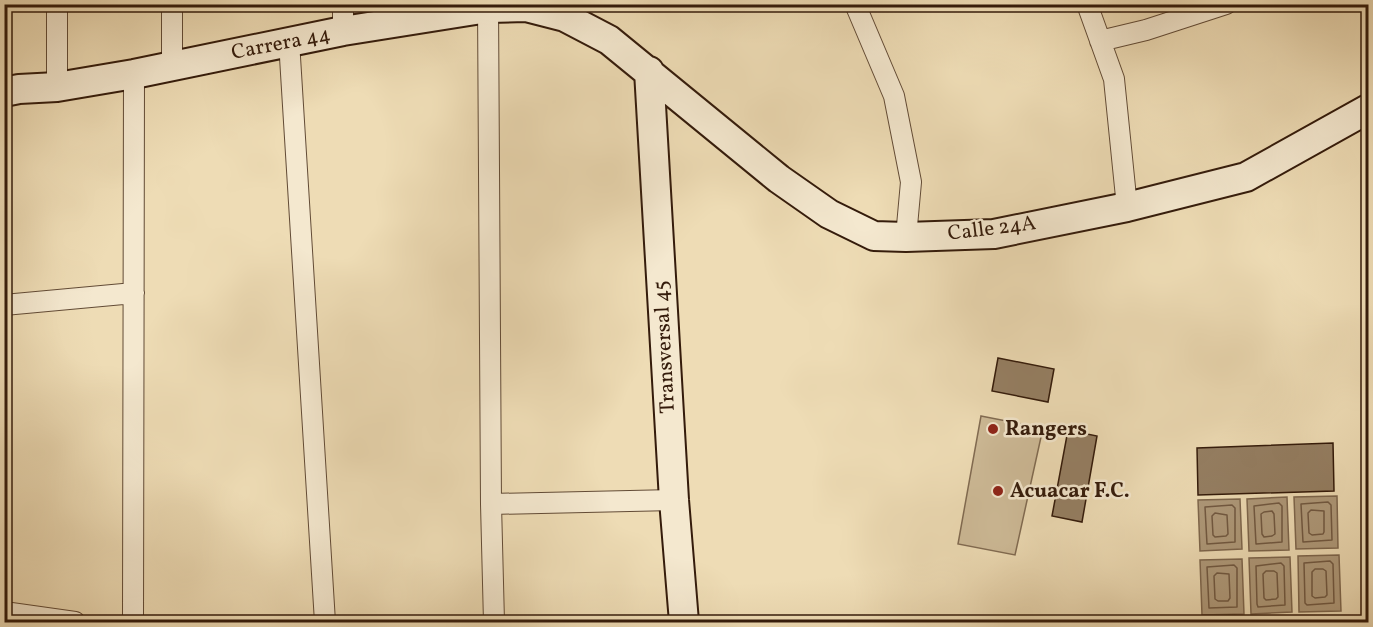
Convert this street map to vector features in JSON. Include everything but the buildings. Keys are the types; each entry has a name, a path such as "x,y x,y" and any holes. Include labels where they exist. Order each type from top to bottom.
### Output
{"street":[{"path":"57,4 57,87"},
{"path":"171,66 172,4"},
{"path":"855,4 894,96 911,182 906,237"},
{"path":"1087,4 1114,79 1126,207"},
{"path":"1100,41 1146,30 1226,4"},
{"path":"488,6 491,504 494,622"},
{"name":"Carrera 44","path":"9,87 57,87 134,74 289,41 343,18 488,6 567,11 609,39 649,71"},
{"path":"289,41 326,622"},
{"name":"Calle 24A","path":"649,71 779,179 828,214 874,236 994,234 1126,207 1246,177 1368,109"},
{"name":"Transversal 45","path":"649,71 684,622"},
{"path":"134,74 134,622"},
{"path":"4,305 134,293"},
{"path":"491,504 675,500"},
{"path":"4,612 75,622"}],"shaded area":[{"name":"Acuacar F.C.","path":"981,416 1043,428 1015,555 958,544"}],"water":[{"path":"1337,496 1338,548 1296,549 1294,497"},
{"path":"1287,497 1289,550 1249,551 1247,499"},
{"path":"1240,499 1242,549 1200,551 1198,500"},
{"path":"1339,555 1341,611 1299,612 1298,556"},
{"path":"1290,557 1292,612 1251,614 1249,558"},
{"path":"1242,559 1244,614 1202,615 1200,560"}],"place":[{"name":"Rangers","path":"993,429"},
{"name":"Acuacar F.C.","path":"998,491"}]}
